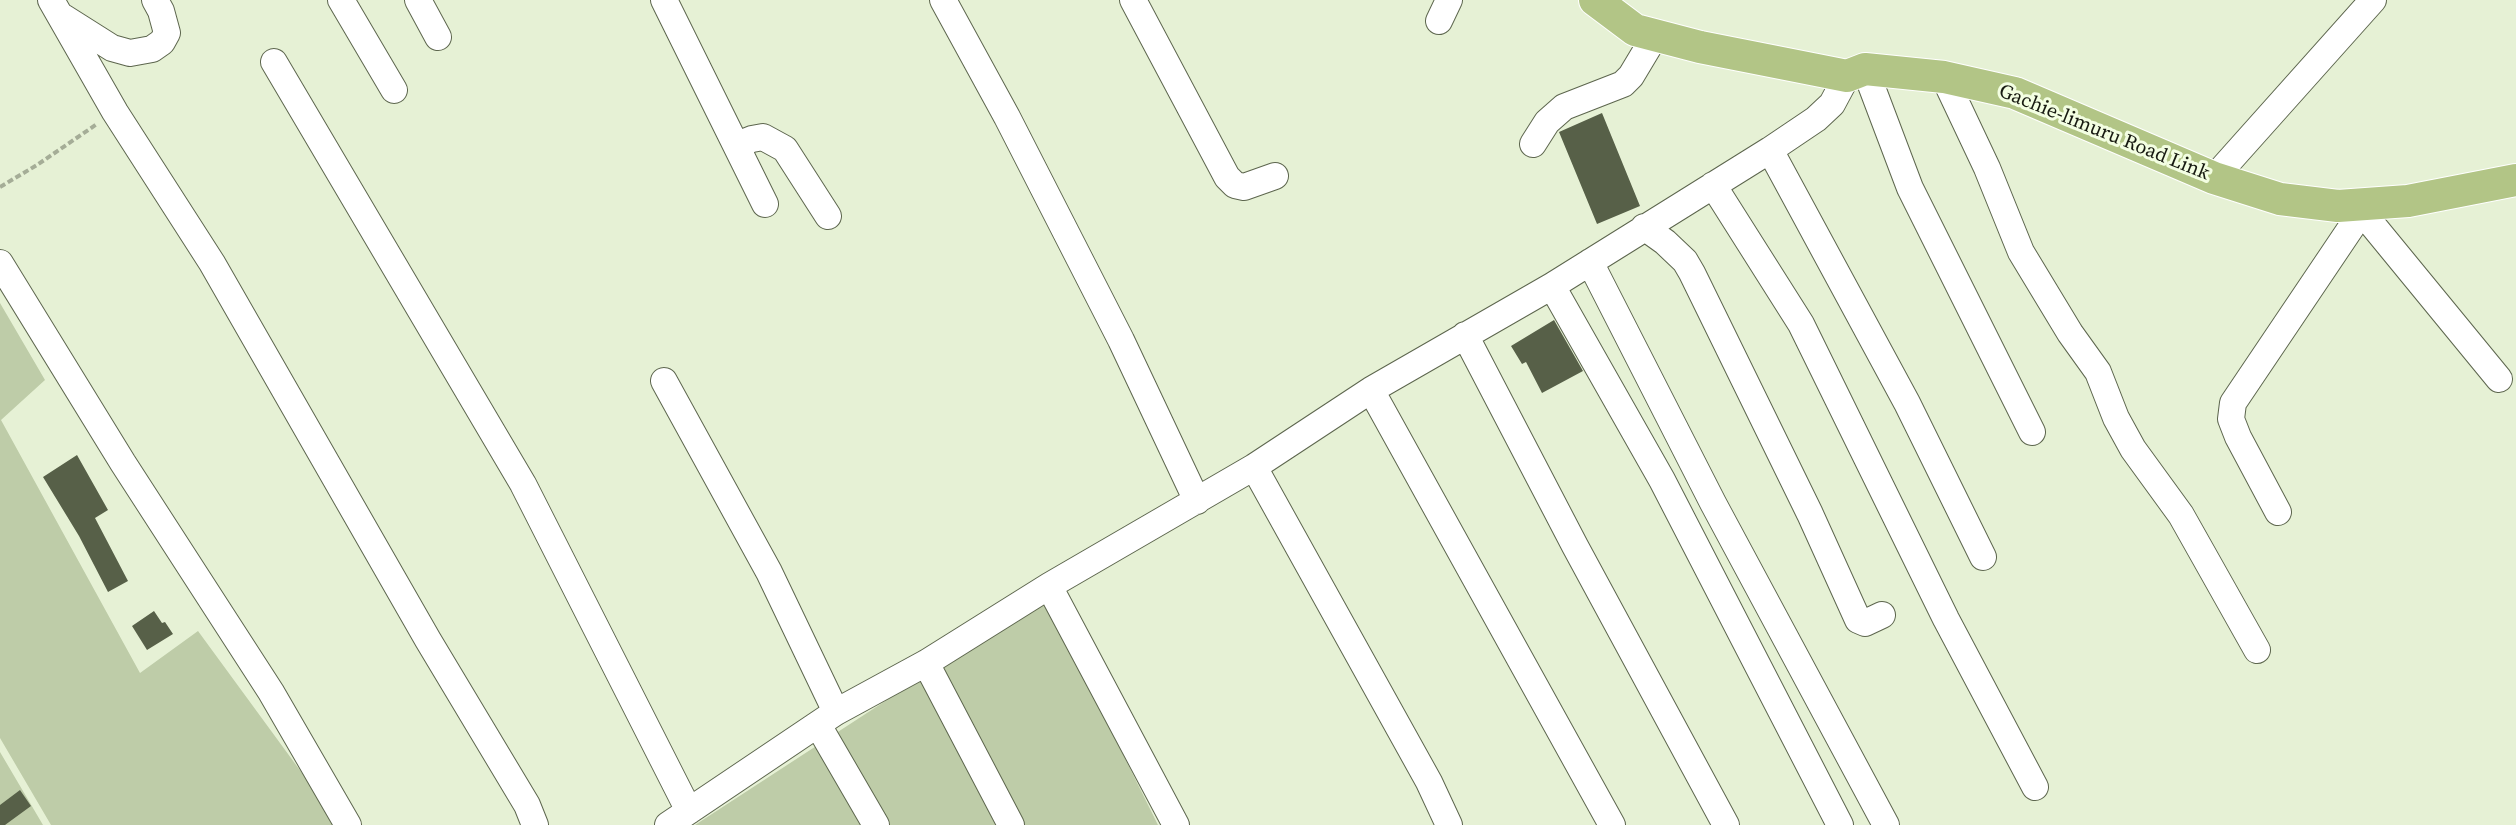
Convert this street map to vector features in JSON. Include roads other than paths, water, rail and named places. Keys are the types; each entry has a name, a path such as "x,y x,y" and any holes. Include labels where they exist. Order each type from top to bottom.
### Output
{"main road":[{"name":"Gachie-limuru Road Link","path":"1595,0 1635,30 1700,47 1856,72 1944,77 2015,93 2214,178 2280,199 2365,208 2516,180"}],"street":[{"path":"55,8 112,48 130,53 152,50 162,42 167,33 161,11 155,0"},
{"path":"341,0 394,90"},
{"path":"418,0 438,38"},
{"path":"664,0 765,204"},
{"path":"943,0 1007,117 1094,287 1197,501"},
{"path":"1133,0 1227,177 1235,185 1244,187 1275,176"},
{"path":"2214,178 2373,0"},
{"path":"55,8 115,112 213,263 428,640 527,805 535,825"},
{"path":"1533,144 1547,122 1563,108 1623,84 1631,76 1655,36"},
{"path":"274,62 523,484 679,818 827,718 926,663 1049,586 1254,467 1371,390 1552,286 1770,150 1816,119 1832,104 1856,72 1910,188 2032,432"},
{"path":"1944,77 1987,168 2021,252 2070,333 2098,372 2116,418 2133,449 2181,515 2257,650"},
{"path":"737,146 763,137 785,150 828,216"},
{"path":"1770,150 1907,403 1983,557"},
{"path":"1713,185 1801,324 1946,619 2036,787"},
{"path":"2278,512 2230,419 2233,403 2365,208 2499,379"},
{"path":"1644,227 1665,242 1684,261 1692,273 1810,514 1858,620 1865,623 1882,615"},
{"path":"1590,262 1713,503 1886,825"},
{"path":"0,263 129,473 271,692 348,825"},
{"path":"1552,286 1662,480 1840,825"},
{"path":"1465,335 1575,546 1726,825"},
{"path":"664,381 769,572 827,718 876,825"},
{"path":"1371,390 1612,825"},
{"path":"1254,467 1424,772 1449,825"},
{"path":"1049,586 1176,825"},
{"path":"926,663 1011,825"}]}
